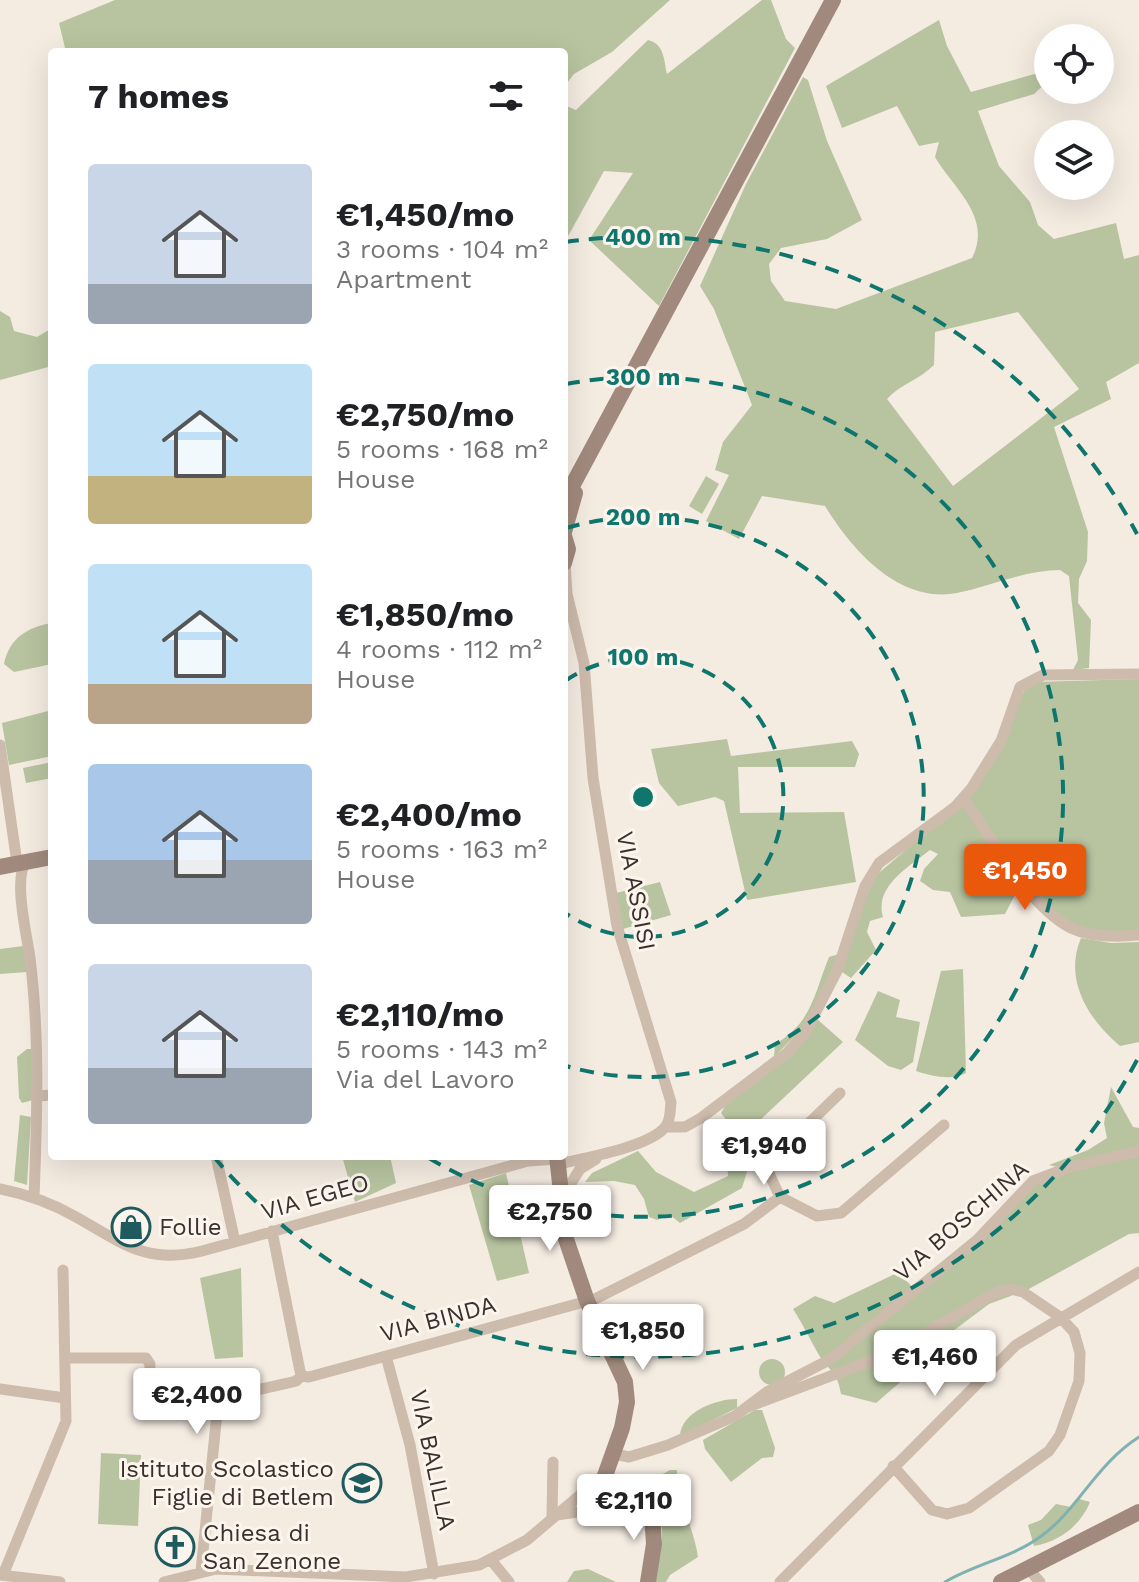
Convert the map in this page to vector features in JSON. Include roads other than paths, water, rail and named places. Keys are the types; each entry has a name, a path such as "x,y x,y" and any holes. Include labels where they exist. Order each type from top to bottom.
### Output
{"street":[{"path":"568,494 833,0"},
{"path":"568,521 584,468"},
{"name":"VIA ASSISI","path":"568,603 584,663 593,778 617,926 671,1102 665,1127"},
{"path":"563,1196 580,1169 607,1153 651,1137 665,1127 685,1127 787,1053 805,1033 837,971 865,886 879,863 963,798 1001,741 1014,696 1029,679 1057,674 1139,674"},
{"path":"0,745 14,867 33,983 38,1096 34,1198"},
{"path":"963,798 1023,883 1053,917 1074,930 1110,936 1139,935"},
{"path":"14,867 48,858"},
{"path":"840,1093 768,1163 767,1169 780,1197 817,1216 841,1213 944,1125"},
{"path":"38,1096 48,1095"},
{"name":"VIA BOSCHINA","path":"614,1454 629,1457 706,1431 748,1407 767,1392 831,1359 977,1240 1033,1181 1061,1169 1139,1151"},
{"path":"568,1159 607,1153"},
{"path":"217,1160 235,1242"},
{"path":"558,1160 566,1239 587,1301 625,1382 627,1402 606,1473 604,1494 613,1507"},
{"name":"VIA EGEO","path":"0,1189 34,1198 71,1214 127,1248 144,1253 189,1254 528,1161 558,1160"},
{"name":"VIA BINDA","path":"217,1413 225,1404 240,1396 296,1381 301,1376 309,1377 587,1301 744,1224 780,1197"},
{"path":"272,1231 301,1376"},
{"path":"60,1582 2,1575 66,1421 63,1270"},
{"path":"780,1582 997,1362 1060,1317 1139,1272"},
{"path":"748,1407 884,1356 997,1292 1011,1289 1023,1292 1060,1317 1078,1341 1080,1368 1074,1401 1049,1451 969,1508 947,1514 932,1510 893,1466"},
{"name":"VIA BALILLA","path":"386,1356 413,1457 434,1574"},
{"path":"67,1358 146,1358 150,1364 149,1394 217,1413 201,1571"},
{"path":"0,1389 65,1398"},
{"path":"552,1516 553,1462"},
{"path":"172,1581 201,1571 237,1569 408,1579 491,1560 527,1540 606,1473"},
{"path":"1027,1567 1076,1534 1139,1502"},
{"path":"552,1516 636,1506 652,1515 655,1536 648,1582"},
{"path":"1001,1582 1139,1512"},
{"path":"491,1560 509,1582"},
{"path":"1027,1567 1040,1582"}],"waterway":[{"path":"945,1582 1040,1537 1065,1514 1110,1461 1139,1437"}],"place":[{"name":"Follie","path":"131,1227"},
{"name":"Istituto Scolastico Figlie di Betlem","path":"362,1483"},
{"name":"Chiesa di San Zenone","path":"175,1547"}]}
